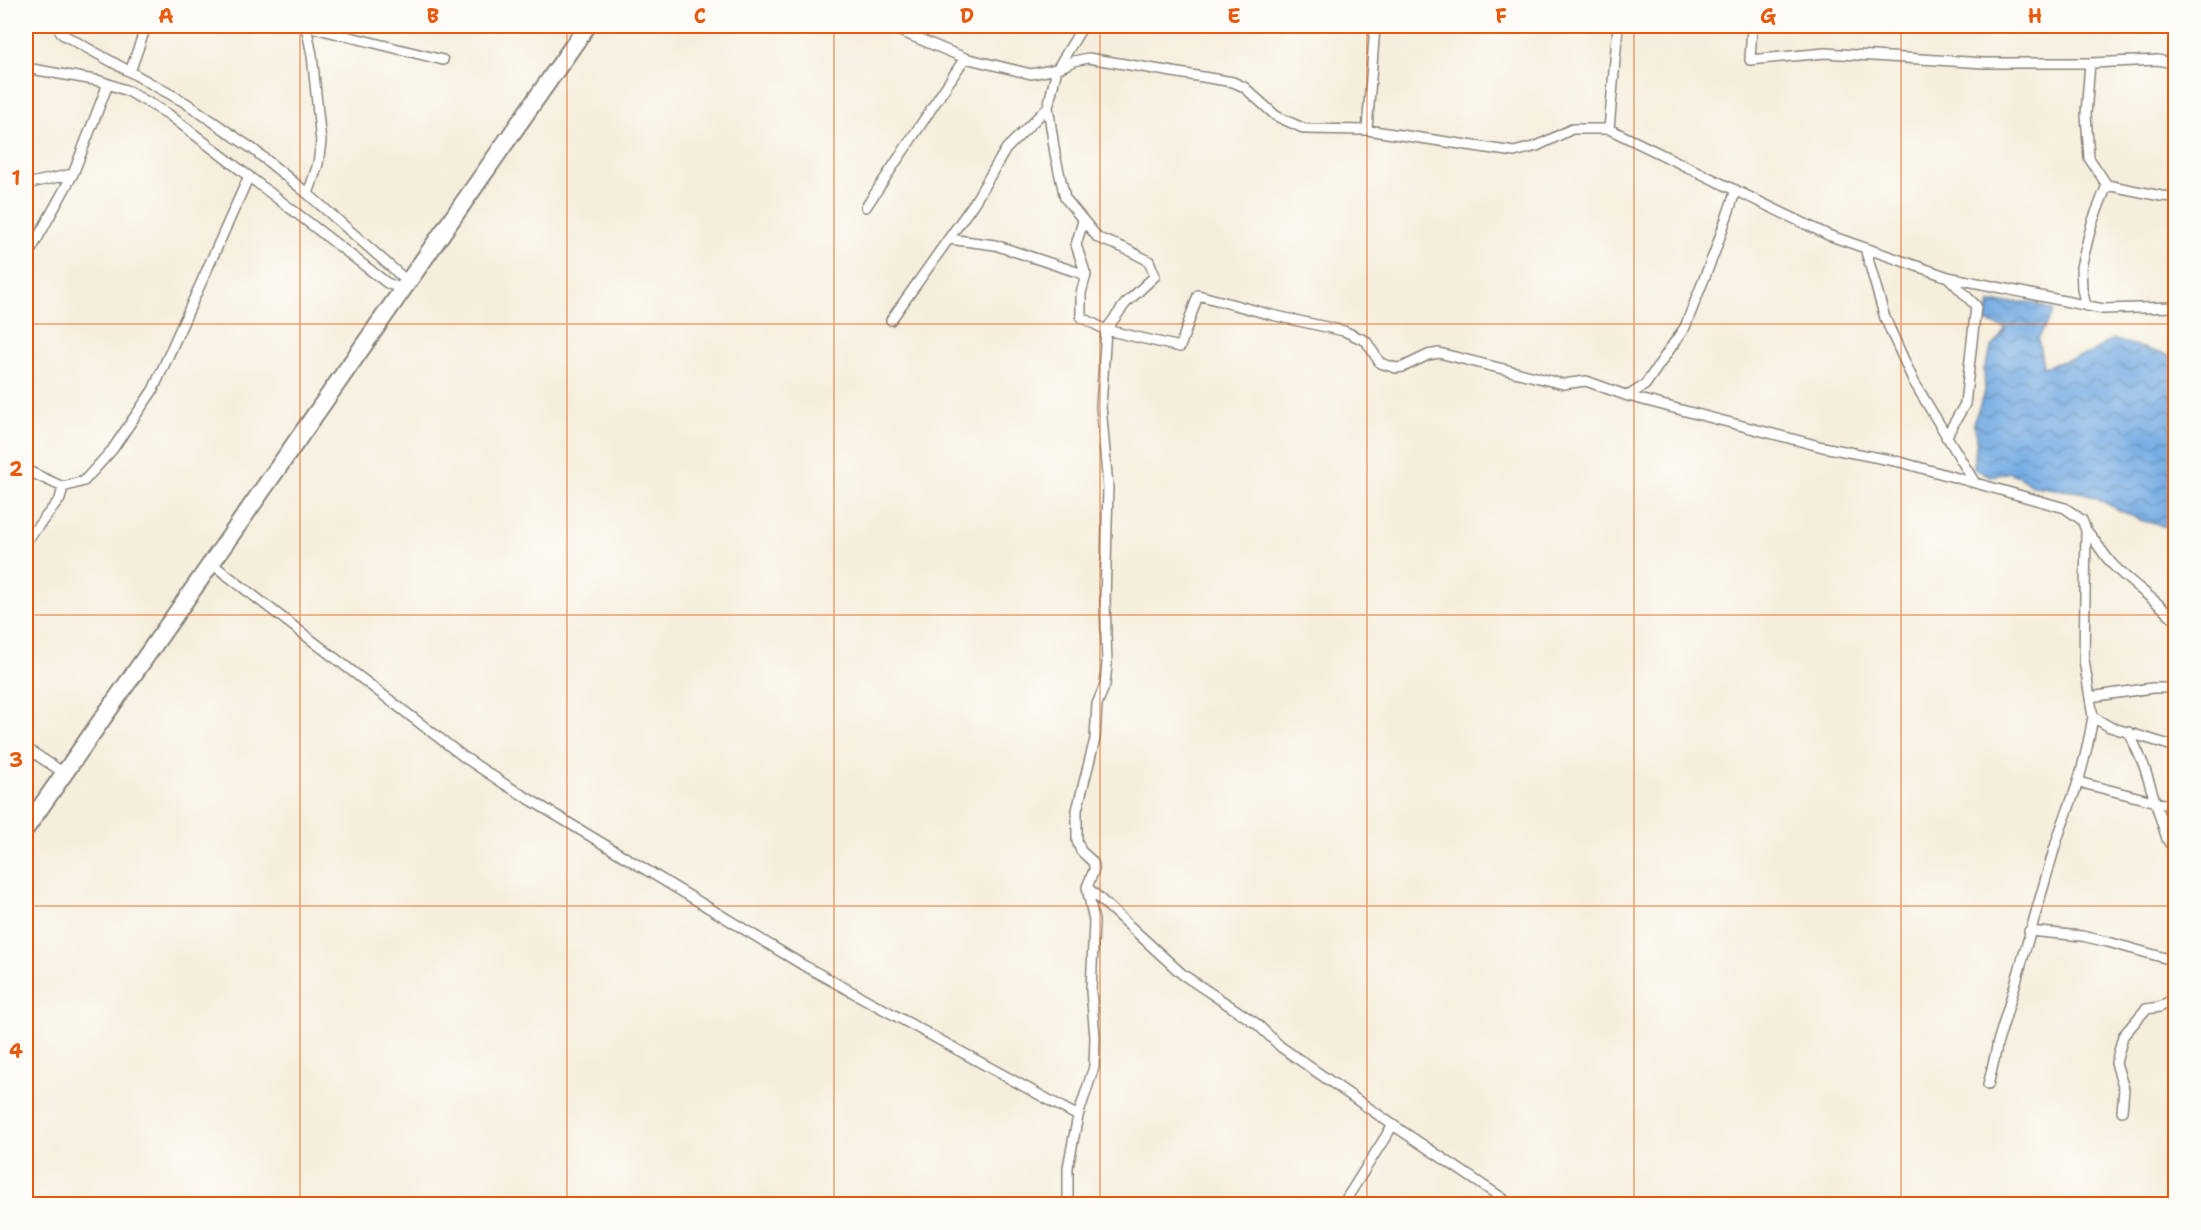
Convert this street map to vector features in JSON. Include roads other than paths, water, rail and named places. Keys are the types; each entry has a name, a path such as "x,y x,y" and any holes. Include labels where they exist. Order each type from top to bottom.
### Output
{"highway":[{"path":"26,828 587,26"}],"street":[{"path":"61,26 59,29 62,34 186,103 254,150 308,194 404,285"},
{"path":"130,72 146,26"},
{"path":"308,194 318,164 321,142 312,55 306,26 443,60"},
{"path":"888,26 964,58 1031,74 1057,69 1074,61 1088,58 1222,80 1244,87 1276,116 1305,129 1367,130 1514,152 1537,146 1572,129 1609,129 1827,235 1948,278 2103,309 2175,307"},
{"path":"1068,1204 1068,1167 1078,1116 1094,1067 1095,1057 1090,991 1094,921 1086,887 1094,865 1081,851 1077,841 1077,810 1095,739 1097,704 1105,685 1107,664 1105,602 1107,487 1101,406 1106,330 1125,304 1155,276 1149,261 1098,238 1065,198 1048,107 1057,69 1083,26"},
{"path":"1367,130 1374,66 1375,26"},
{"path":"1609,129 1618,26"},
{"path":"1752,26 1750,60 1825,53 1984,63 2090,63 2158,60 2175,64"},
{"path":"866,207 964,58"},
{"path":"2090,63 2086,114 2089,158 2108,185 2175,197"},
{"path":"26,68 108,84 128,91 168,114 387,282 404,285"},
{"path":"26,259 73,174 108,84"},
{"path":"891,320 974,203 1006,149 1048,107"},
{"path":"26,184 73,174"},
{"path":"26,470 63,486 84,481 112,450 153,390 249,176"},
{"path":"2086,306 2082,289 2081,267 2092,223 2108,185"},
{"path":"1628,396 1645,385 1685,327 1736,190"},
{"path":"1083,221 1076,245 1086,275 1081,292 1080,317 1106,330 1180,348 1198,295 1344,331 1366,340 1380,363 1396,368 1439,353 1563,384 1586,381 1628,396 1823,447 1900,462 2065,508 2082,520 2100,552 2116,569 2166,610 2175,621"},
{"path":"949,239 995,245 1086,275"},
{"path":"1865,248 1885,318 1914,382 1975,483"},
{"path":"1946,437 1965,404 1976,306 1948,278"},
{"path":"26,541 60,499 63,486"},
{"path":"1988,1085 1997,1050 1996,1045 2019,974 2029,931 2048,875 2054,849 2078,782 2093,717 2084,660 2086,530"},
{"path":"211,563 464,756 506,785 803,965 1078,1116"},
{"path":"2090,697 2152,688 2175,688"},
{"path":"2093,717 2110,727 2175,747"},
{"path":"2129,732 2144,766 2163,828 2175,853"},
{"path":"26,748 64,773"},
{"path":"2078,782 2175,807"},
{"path":"1086,887 1182,974 1257,1024 1281,1047 1510,1204"},
{"path":"2029,931 2082,936 2175,962"},
{"path":"2122,1111 2124,1089 2116,1064 2123,1036 2146,1009 2160,1007 2175,997"},
{"path":"1344,1204 1393,1125"}],"water":[{"path":"2031,302 2054,311 2038,339 2043,367 2092,353 2112,339 2175,357 2175,529 2140,520 2085,493 2034,486 2010,472 1990,477 1974,468 1977,435 1973,423 1985,392 1984,369 1992,347 2006,329 1986,322 1990,303"}]}
